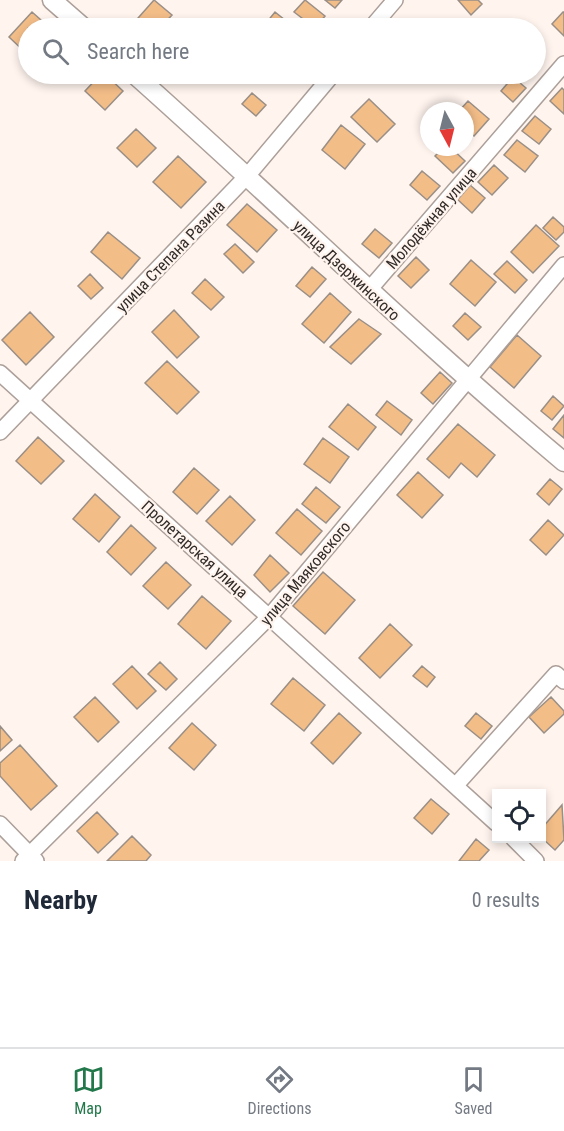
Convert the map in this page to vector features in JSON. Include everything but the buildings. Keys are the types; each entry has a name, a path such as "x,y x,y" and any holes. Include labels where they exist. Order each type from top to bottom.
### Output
{"street":[{"path":"52,0 73,18"},
{"path":"380,18 395,0"},
{"name":"Молодёжная улица","path":"368,291 564,64"},
{"name":"улица Дзержинского","path":"145,84 248,175 368,291 466,380 564,462"},
{"name":"улица Степана Разина","path":"0,432 248,175 325,84"},
{"name":"улица Маяковского","path":"29,859 270,617 564,265"},
{"name":"Пролетарская улица","path":"0,373 492,819"},
{"path":"456,785 556,674 564,681"},
{"path":"0,824 29,859"},
{"path":"518,843 536,861"}]}
